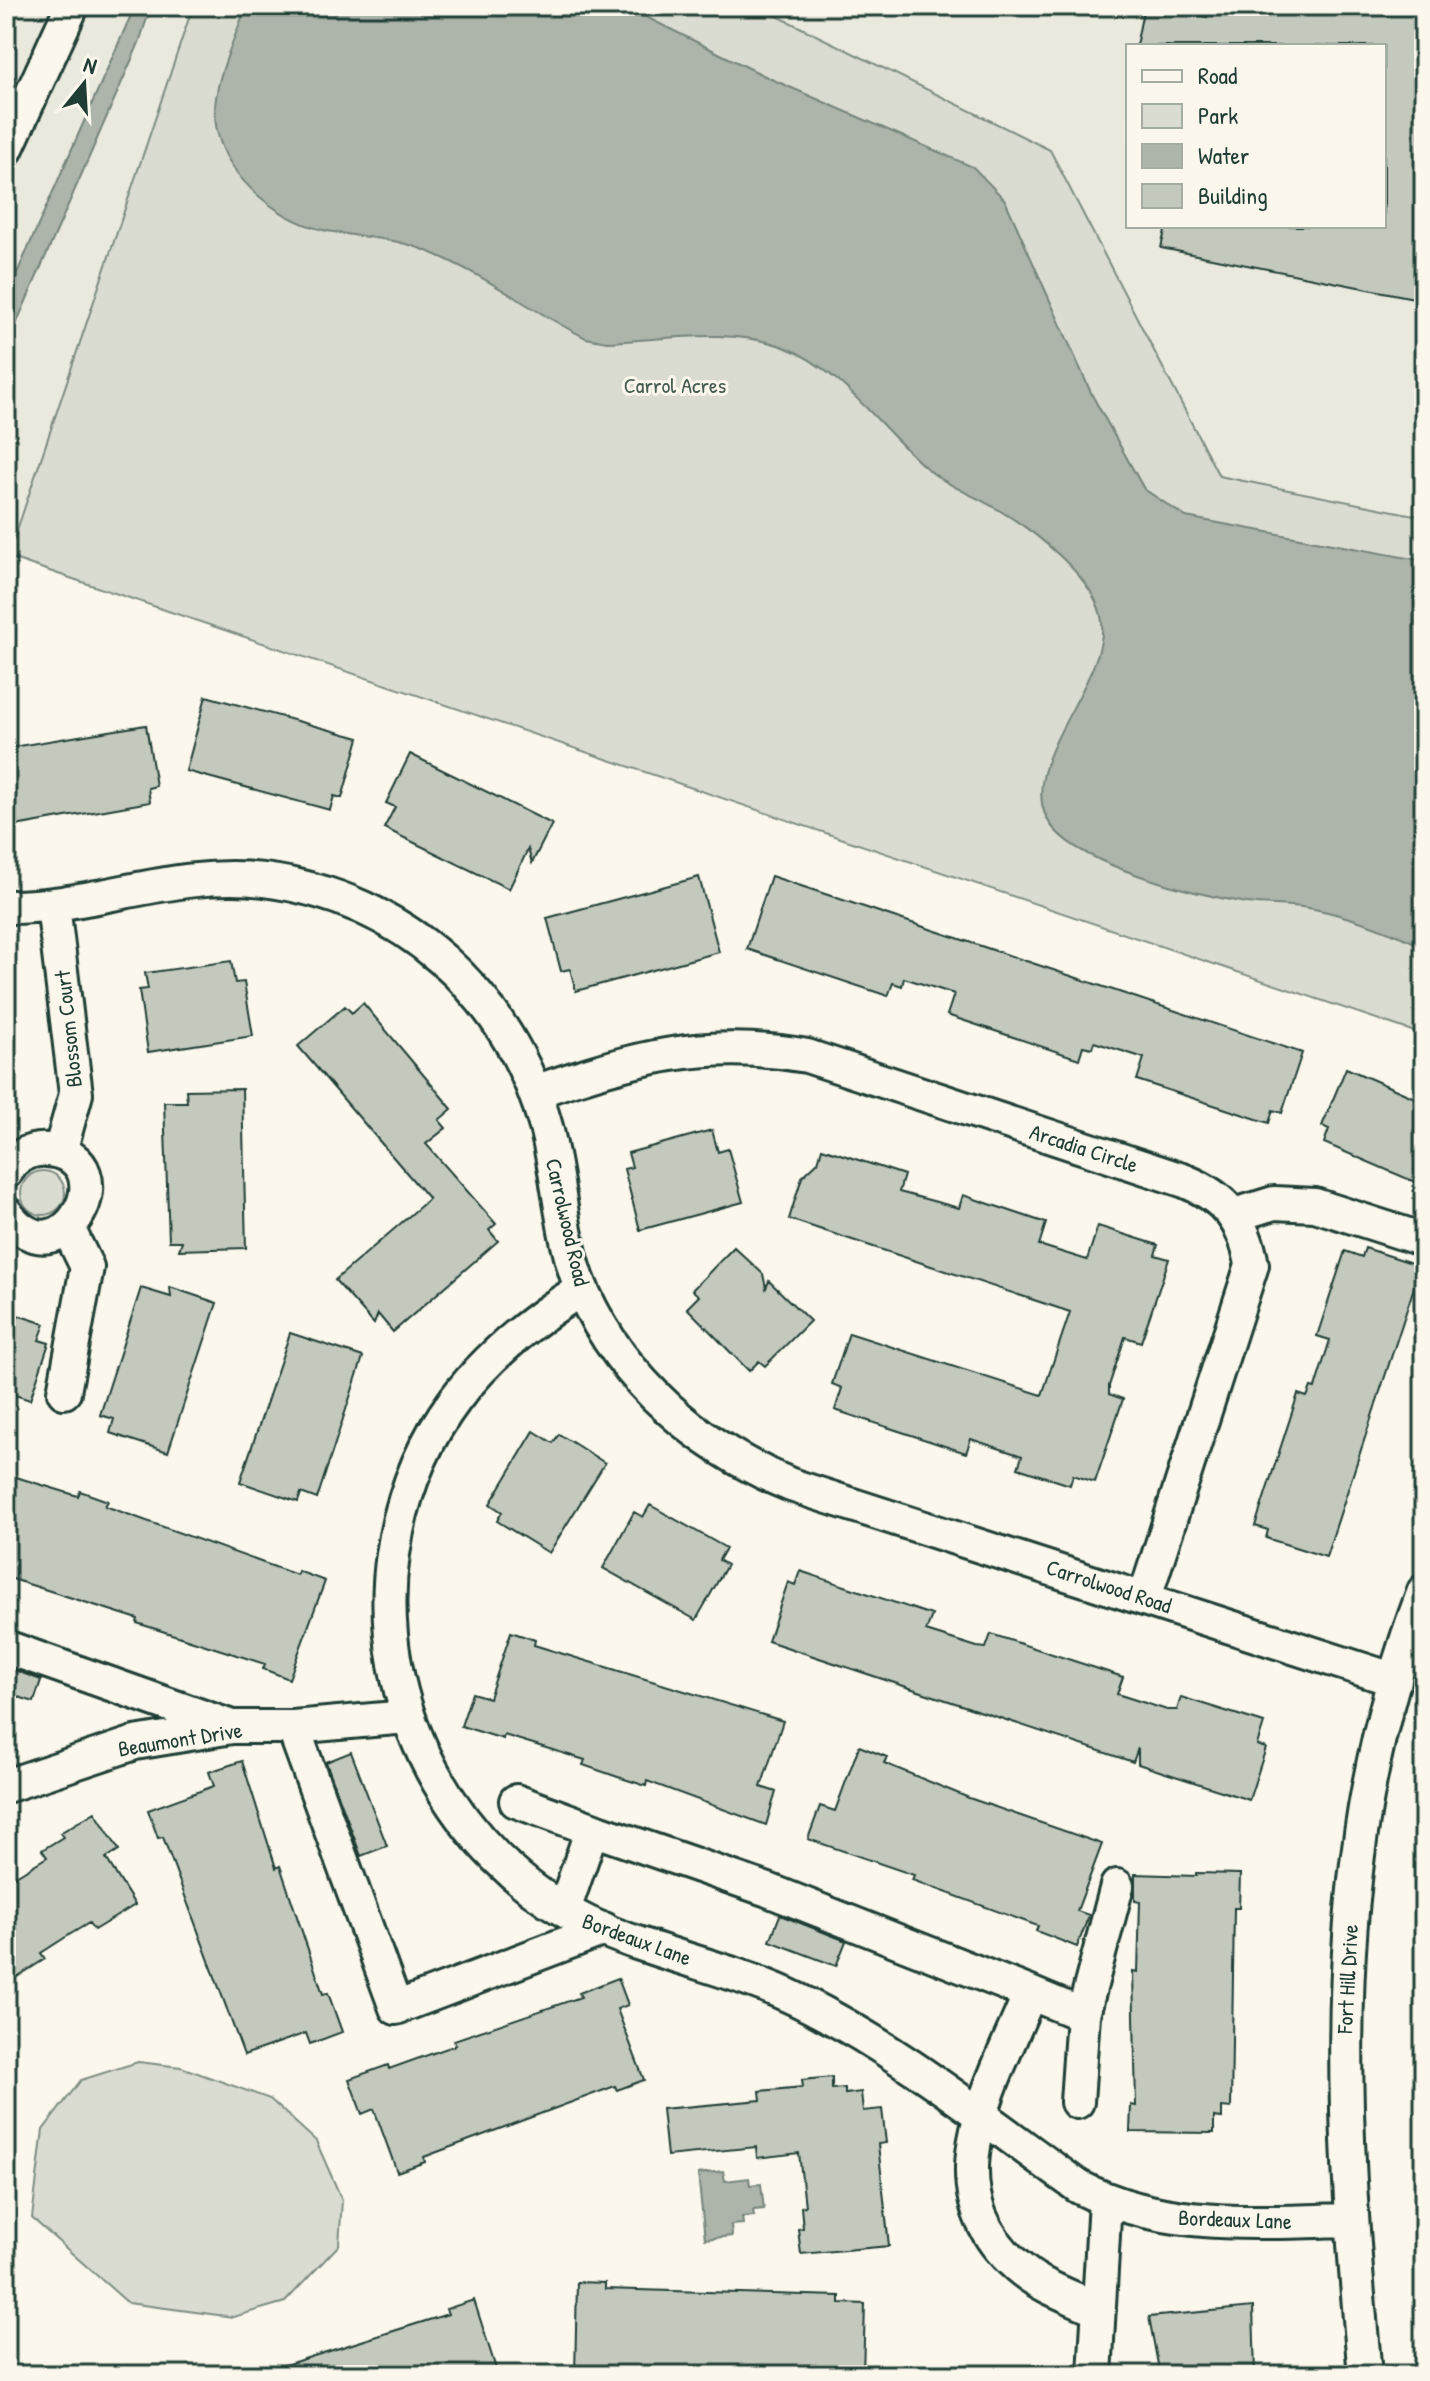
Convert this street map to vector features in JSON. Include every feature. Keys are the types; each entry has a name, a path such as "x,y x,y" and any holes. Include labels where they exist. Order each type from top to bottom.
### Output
{"street":[{"path":"6,150 72,6"},
{"name":"Carrolwood Road","path":"6,907 53,905 215,878 264,881 346,902 426,945 458,971 506,1030 535,1092 582,1289 600,1325 626,1362 661,1402 704,1439 746,1466 791,1485 1395,1680"},
{"name":"Blossom Court","path":"53,905 76,1094 60,1152"},
{"name":"Arcadia Circle","path":"535,1092 675,1051 734,1047 776,1051 807,1056 1206,1190 1235,1215 1249,1246 1252,1265 1145,1597"},
{"path":"6,1172 18,1157 31,1151 60,1152 80,1169 87,1194 78,1219 68,1228 40,1235 25,1231 6,1213"},
{"path":"1235,1215 1274,1203 1315,1205 1424,1240"},
{"path":"64,1392 87,1267 68,1228"},
{"name":"Bordeaux Lane","path":"582,1289 547,1311 483,1364 446,1408 422,1453 398,1520 389,1577 393,1659 407,1717 449,1799 482,1841 523,1881 564,1910 604,1929 795,1998 860,2034 1079,2187 1105,2200 1171,2217 1230,2223 1350,2220"},
{"name":"Fort Hill Drive","path":"1365,2375 1350,2220 1344,2055 1351,1898 1371,1770 1395,1680 1424,1591"},
{"path":"6,1647 232,1727"},
{"name":"Beaumont Drive","path":"6,1786 135,1743 232,1727 293,1727 407,1717"},
{"path":"293,1727 396,2008 604,1929"},
{"path":"516,1801 768,1890 1083,2015"},
{"path":"564,1910 592,1829"},
{"path":"1077,2102 1083,2015 1117,1886"},
{"path":"1030,1993 980,2117 970,2185 982,2225 1023,2272 1099,2310"},
{"path":"1095,2375 1105,2200"}],"shaded area":[{"path":"6,6 193,6 6,564"},
{"path":"757,6 1424,6 1424,517 1219,476 1050,150"}],"green space":[{"name":"Carrol Acres","path":"193,6 757,6 1050,150 1219,476 1424,517 1424,1035 8,557"},
{"path":"43,1171 58,1178 65,1193 58,1208 43,1215 28,1208 21,1193 28,1178"},
{"path":"138,2062 181,2067 270,2099 316,2141 342,2200 339,2245 285,2302 233,2317 128,2303 32,2218 43,2130 81,2080"}],"water":[{"path":"135,6 151,6 139,43 6,347 6,298"},
{"path":"246,6 624,6 769,78 973,167 1005,200 1092,395 1144,489 1186,517 1424,561 1424,947 1328,912 1306,907 1255,904 1173,886 1116,867 1069,843 1054,829 1043,807 1042,782 1062,728 1100,647 1102,623 1089,590 1062,558 997,509 932,473 841,384 823,369 784,347 763,341 719,336 607,342 586,338 441,257 395,242 323,230 304,224 268,203 238,174 219,137 215,117 217,89"},
{"path":"723,2171 725,2181 749,2178 750,2185 761,2184 764,2209 753,2210 754,2216 742,2217 743,2224 731,2225 732,2236 705,2239 698,2174"}],"building":[{"path":"1144,6 1207,17 1209,6 1424,6 1424,300 1161,248 1166,228 1386,228 1386,44 1136,44"},
{"path":"206,696 359,738 342,798 334,796 330,810 186,771"},
{"path":"146,725 156,786 148,788 150,802 15,826 11,803 6,804 6,748"},
{"path":"410,754 552,824 532,863 528,849 509,889 384,828 395,807 386,803"},
{"path":"771,876 1302,1053 1282,1113 1273,1110 1269,1123 1137,1080 1144,1058 1094,1042 1092,1048 1083,1046 1079,1059 947,1015 954,994 904,978 902,986 893,983 888,996 747,949"},
{"path":"699,877 719,952 576,991 570,969 561,971 547,918"},
{"path":"231,961 235,983 244,982 253,1036 148,1052 139,990 148,989 145,973"},
{"path":"363,1003 452,1109 439,1120 446,1128 426,1144 496,1224 489,1230 498,1241 393,1332 378,1314 374,1324 335,1280 429,1199 298,1046 345,1006 352,1013"},
{"path":"1346,1068 1424,1102 1424,1186 1324,1143 1329,1129 1322,1126"},
{"path":"242,1089 246,1248 179,1250 182,1241 169,1241 164,1102 187,1102 186,1090"},
{"path":"712,1130 718,1152 728,1149 743,1202 640,1230 624,1169 632,1167 628,1153"},
{"path":"822,1148 904,1175 899,1192 959,1208 963,1195 1046,1223 1039,1245 1087,1260 1098,1226 1158,1245 1155,1255 1169,1259 1141,1342 1125,1337 1109,1386 1109,1394 1123,1399 1095,1482 1073,1475 1070,1485 1018,1468 1022,1456 971,1439 966,1453 835,1410 842,1388 832,1384 849,1333 1042,1395 1070,1312 789,1219 802,1177 818,1162"},
{"path":"734,1247 763,1274 766,1288 769,1281 810,1321 765,1366 759,1361 749,1371 687,1308 699,1296 692,1290"},
{"path":"1365,1248 1421,1266 1326,1557 1266,1538 1268,1530 1255,1526 1298,1394 1307,1397 1311,1387 1315,1388 1330,1340 1317,1336 1345,1251 1362,1257"},
{"path":"170,1287 217,1303 168,1452 110,1433 114,1419 100,1415 141,1288 171,1297"},
{"path":"11,1313 45,1324 39,1340 49,1343 30,1400 6,1392 6,1329"},
{"path":"290,1333 363,1357 317,1499 301,1493 298,1502 240,1482"},
{"path":"534,1431 553,1443 559,1434 605,1463 549,1553 497,1521 502,1512 490,1504"},
{"path":"6,1474 78,1496 80,1491 108,1501 105,1506 297,1575 298,1571 325,1581 289,1679 263,1669 265,1664 6,1577"},
{"path":"650,1505 726,1548 719,1560 727,1565 696,1620 603,1568 634,1512 643,1517"},
{"path":"800,1571 932,1615 926,1631 986,1648 991,1634 1123,1677 1117,1694 1167,1710 1177,1710 1181,1697 1264,1723 1257,1745 1266,1748 1249,1800 1138,1764 1138,1748 1133,1762 768,1641 788,1582 795,1585"},
{"path":"511,1632 535,1640 534,1645 783,1721 761,1787 776,1792 766,1825 647,1781 646,1786 583,1765 585,1760 504,1735 503,1739 461,1726 472,1693 489,1698"},
{"path":"6,1667 41,1680 34,1702 6,1693"},
{"path":"859,1746 887,1757 884,1763 969,1798 1102,1844 1077,1911 1089,1915 1077,1947 1036,1931 1038,1926 912,1880 914,1875 808,1839 820,1806 835,1811"},
{"path":"351,1752 387,1846 361,1856 326,1762"},
{"path":"242,1761 276,1868 280,1866 323,1994 328,1993 342,2032 310,2044 306,2033 244,2055 163,1837 158,1838 148,1810 214,1786 209,1772"},
{"path":"95,1812 119,1850 106,1858 135,1905 94,1930 89,1923 69,1935 41,1953 45,1959 6,1984 6,1882 47,1857 42,1850 63,1837 60,1833"},
{"path":"1196,1873 1240,1874 1239,1908 1234,1908 1231,2108 1222,2107 1222,2118 1214,2117 1214,2133 1130,2132 1131,2105 1136,2106 1133,1971 1138,1972 1140,1902 1135,1901 1135,1874 1196,1876"},
{"path":"780,1915 846,1941 836,1966 770,1941"},
{"path":"618,1978 628,2005 617,2009 644,2080 617,2090 615,2086 424,2157 425,2162 397,2172 374,2109 362,2114 349,2079 388,2065 389,2069 456,2045 454,2040 581,1997 579,1993"},
{"path":"832,2077 832,2089 845,2088 845,2094 861,2092 863,2111 882,2109 886,2143 878,2144 889,2246 801,2254 798,2229 803,2228 801,2207 805,2206 799,2153 757,2158 756,2147 667,2156 662,2109 761,2100 760,2091 803,2087 802,2080"},
{"path":"577,2282 605,2283 605,2289 840,2296 840,2303 865,2304 863,2375 575,2375"},
{"path":"474,2300 498,2375 273,2375 272,2369 448,2314 446,2309"},
{"path":"1253,2307 1255,2375 1160,2375 1149,2317"}]}
